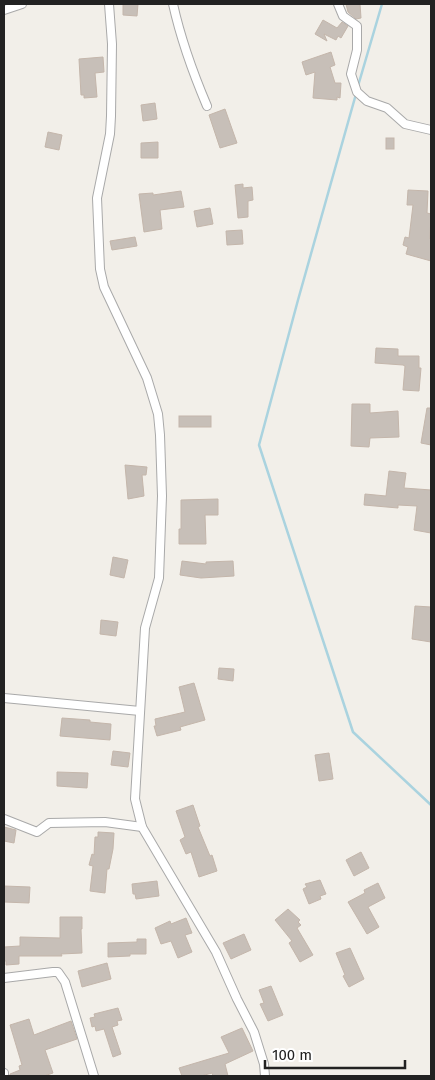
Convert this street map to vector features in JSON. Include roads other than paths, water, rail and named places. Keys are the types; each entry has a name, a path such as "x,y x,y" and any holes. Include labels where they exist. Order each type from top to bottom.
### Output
{"street":[{"path":"4,10 22,4"},
{"path":"109,4 112,44 111,116 110,134 98,190 100,269 104,286 147,378 158,414 162,496 160,578 145,628 135,799 142,827 216,952 254,1032 264,1064 265,1076"},
{"path":"173,4 180,35 192,72 207,106"},
{"path":"338,4 343,16 357,26 357,50 351,74 357,92 367,102 387,108 405,124 431,130"},
{"path":"4,698 140,712"},
{"path":"4,819 37,832 49,823 105,822 142,827"},
{"path":"4,978 53,972 60,974 94,1076"}],"waterway":[{"path":"358,86 382,4"},
{"path":"356,94 259,445 353,732 431,805"}]}
